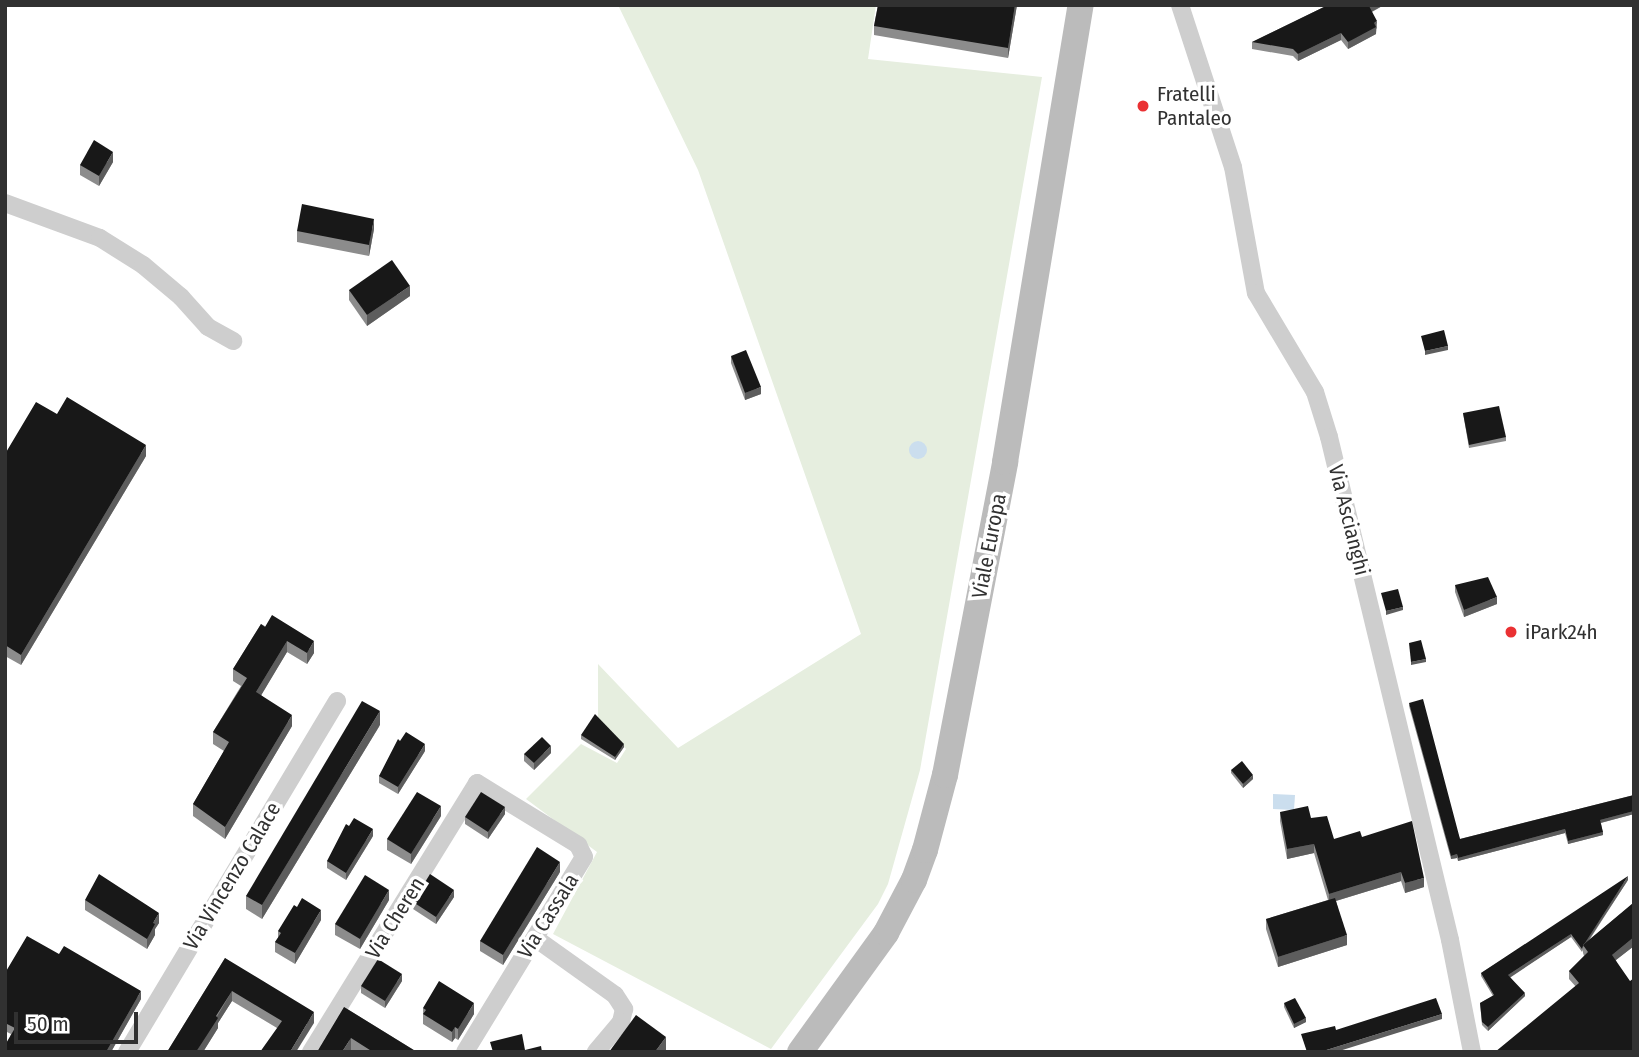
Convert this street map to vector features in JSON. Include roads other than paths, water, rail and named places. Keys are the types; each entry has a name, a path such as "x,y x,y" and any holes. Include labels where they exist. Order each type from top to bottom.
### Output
{"main road":[{"name":"Viale Europa","path":"800,1052 886,933 914,880 925,850 944,775 1005,462 1081,5"}],"street":[{"name":"Via Ascianghi","path":"1180,5 1233,167 1256,293 1315,392 1329,437 1447,927 1472,1052"},
{"path":"5,203 100,238 143,265 181,297 208,327 233,341"},
{"name":"Via Vincenzo Calace","path":"127,1052 337,701"},
{"name":"Via Cassala","path":"465,1052 584,857 578,845 477,783"},
{"name":"Via Cheren","path":"312,1052 346,1009 477,783"},
{"path":"535,938 615,995 624,1009 621,1022 596,1052"}],"water":[{"path":"918,441 924,444 927,450 924,456 918,459 912,456 909,450 912,444"},
{"path":"1273,794 1295,795 1294,810 1273,809"}],"place":[{"name":"Fratelli Pantaleo","path":"1143,106"},
{"name":"iPark24h","path":"1511,632"}]}
